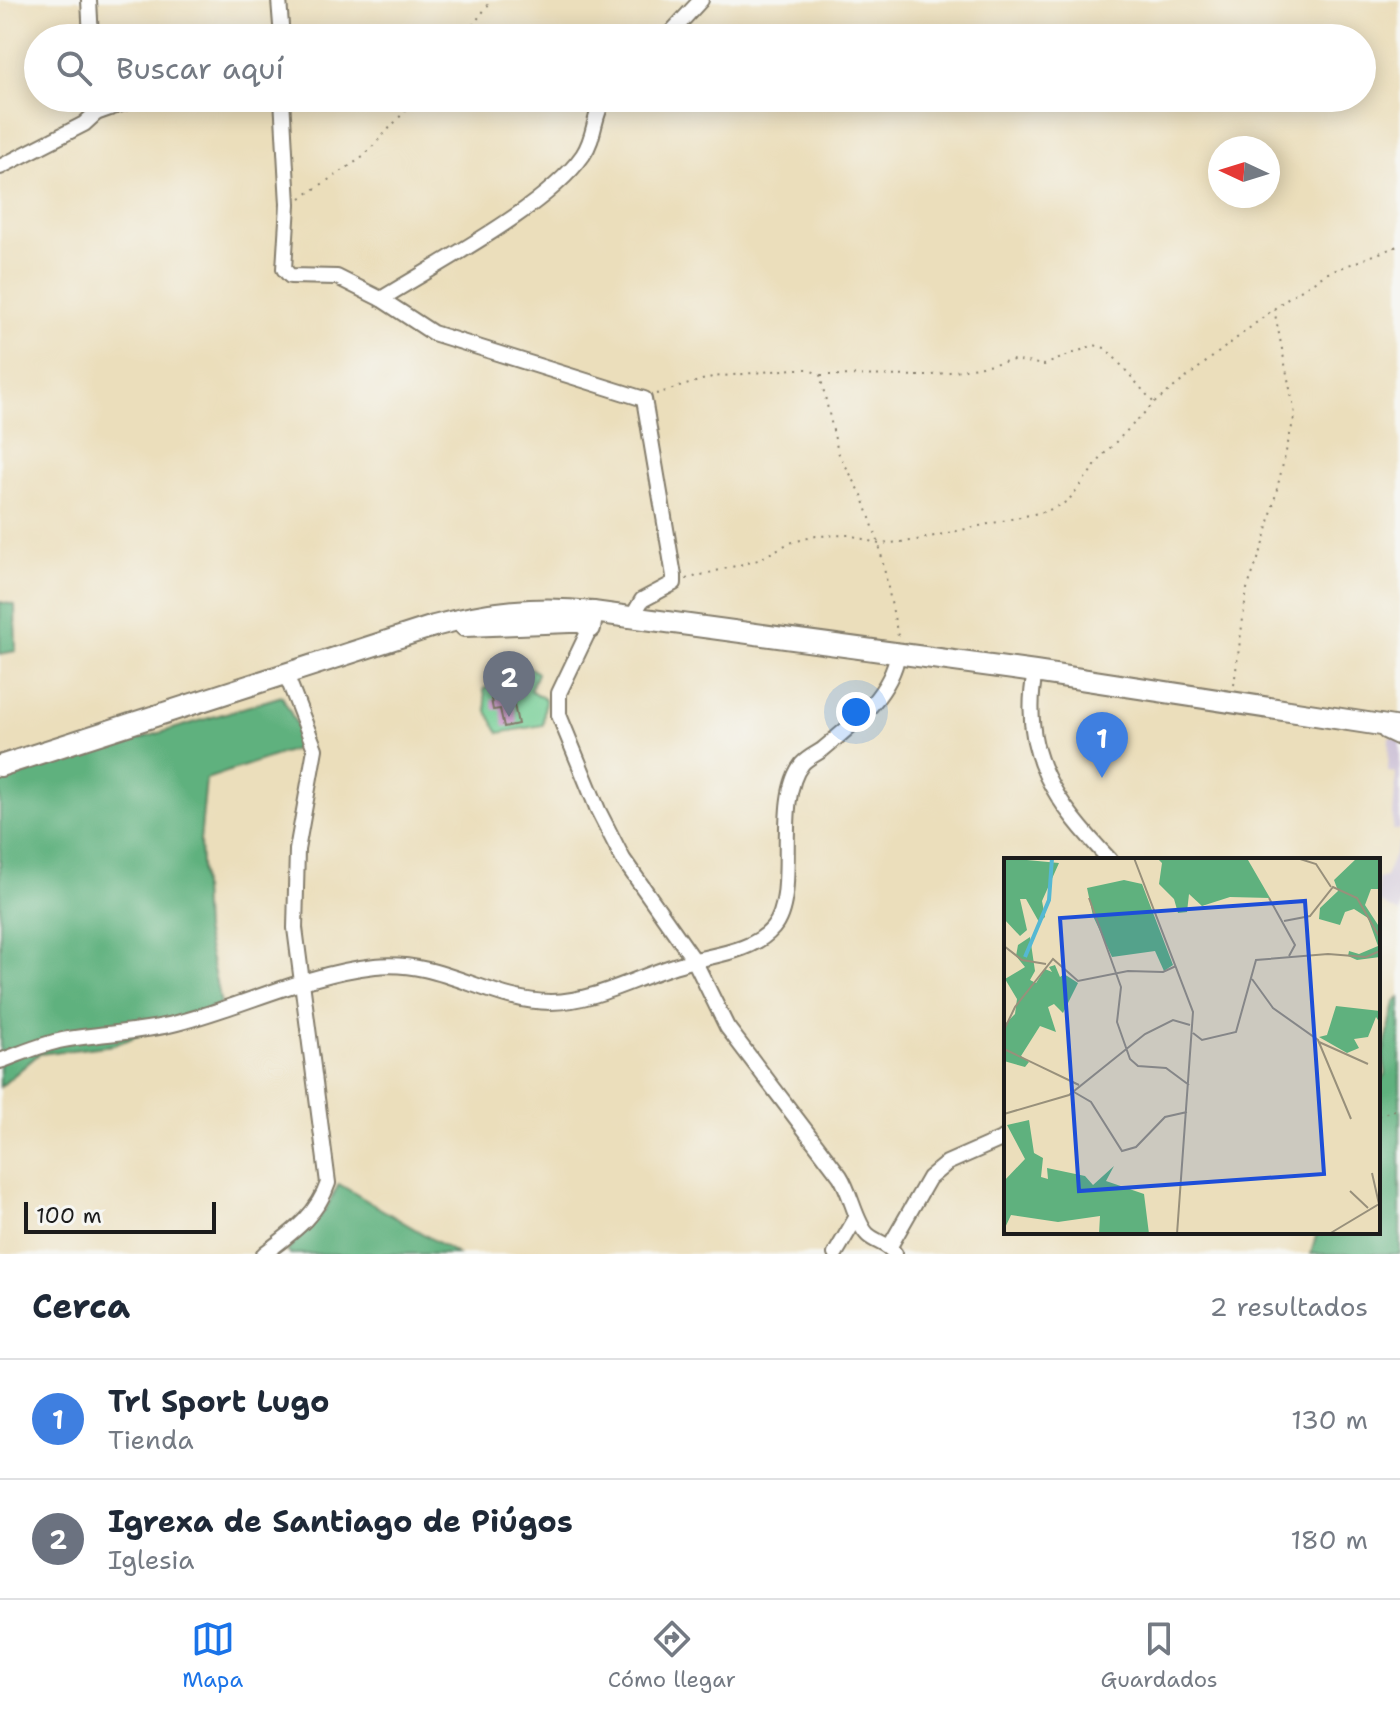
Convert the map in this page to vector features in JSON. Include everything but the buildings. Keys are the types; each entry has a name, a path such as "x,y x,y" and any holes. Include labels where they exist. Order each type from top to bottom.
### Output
{"main road":[{"path":"0,766 434,626 502,610 592,620 632,617 1035,672 1400,728"}],"street":[{"path":"89,0 90,24"},
{"path":"279,0 281,24"},
{"path":"679,24 701,0"},
{"path":"280,112 288,203 284,269 290,276 337,277 381,299 433,333 644,399 674,583 642,600 632,617"},
{"path":"381,299 537,201 582,158 595,136 599,112"},
{"path":"0,167 84,124 96,113"},
{"path":"592,620 559,693 559,715 598,810 623,859 694,960 727,1027 840,1176 853,1197 856,1218 869,1236 892,1250 929,1178 947,1163 1004,1138"},
{"path":"0,1061 62,1040 125,1035 180,1023 300,981 374,967 405,965 432,968 520,998 549,1002 615,990 656,970 746,947 772,930 785,907 786,831 801,765 885,691 894,675 898,653"},
{"path":"1035,672 1032,709 1039,762 1052,791 1108,858"},
{"path":"264,1254 306,1220 321,1203 328,1183 295,928 297,850 315,749 286,674"},
{"path":"835,1254 856,1218"}],"lane":[{"path":"1359,722 1400,742"}],"path":[{"path":"474,24 492,0"},
{"path":"288,203 346,171 405,112"},
{"path":"674,583 758,560 789,543 816,536 850,535 879,544 912,541 1047,511 1068,501 1105,453 1154,403 1274,309 1328,273 1400,245"},
{"path":"1232,702 1247,589 1264,543 1295,414 1274,309"},
{"path":"644,399 674,386 712,377 794,369 808,369 820,375 928,376 1014,360 1044,365 1094,345 1105,348 1154,403"},
{"path":"820,375 838,452 862,495 879,544 899,638 898,653"},
{"path":"1380,1115 1400,1108"}],"shaded area":[{"path":"1389,737 1400,738 1400,830 1392,830 1396,773 1388,772"},
{"path":"1400,840 1400,913 1380,903 1380,878 1385,877"}],"green space":[{"path":"0,602 15,605 16,651 0,654"},
{"path":"524,663 537,673 530,690 545,699 543,725 499,733 487,711 484,689 499,683 498,671"},
{"path":"282,696 307,745 206,779 200,842 204,930 221,1004 114,1045 39,1054 0,1087 0,781"},
{"path":"1400,998 1400,1254 1311,1254 1316,1234 1380,1234 1380,1083 1386,1074 1383,1055 1395,1002"},
{"path":"339,1184 457,1254 290,1254 287,1251 325,1210"}],"place":[{"name":"Igrexa de Santiago de Piúgos","path":"509,717"},
{"name":"Trl Sport Lugo","path":"1102,778"}]}
